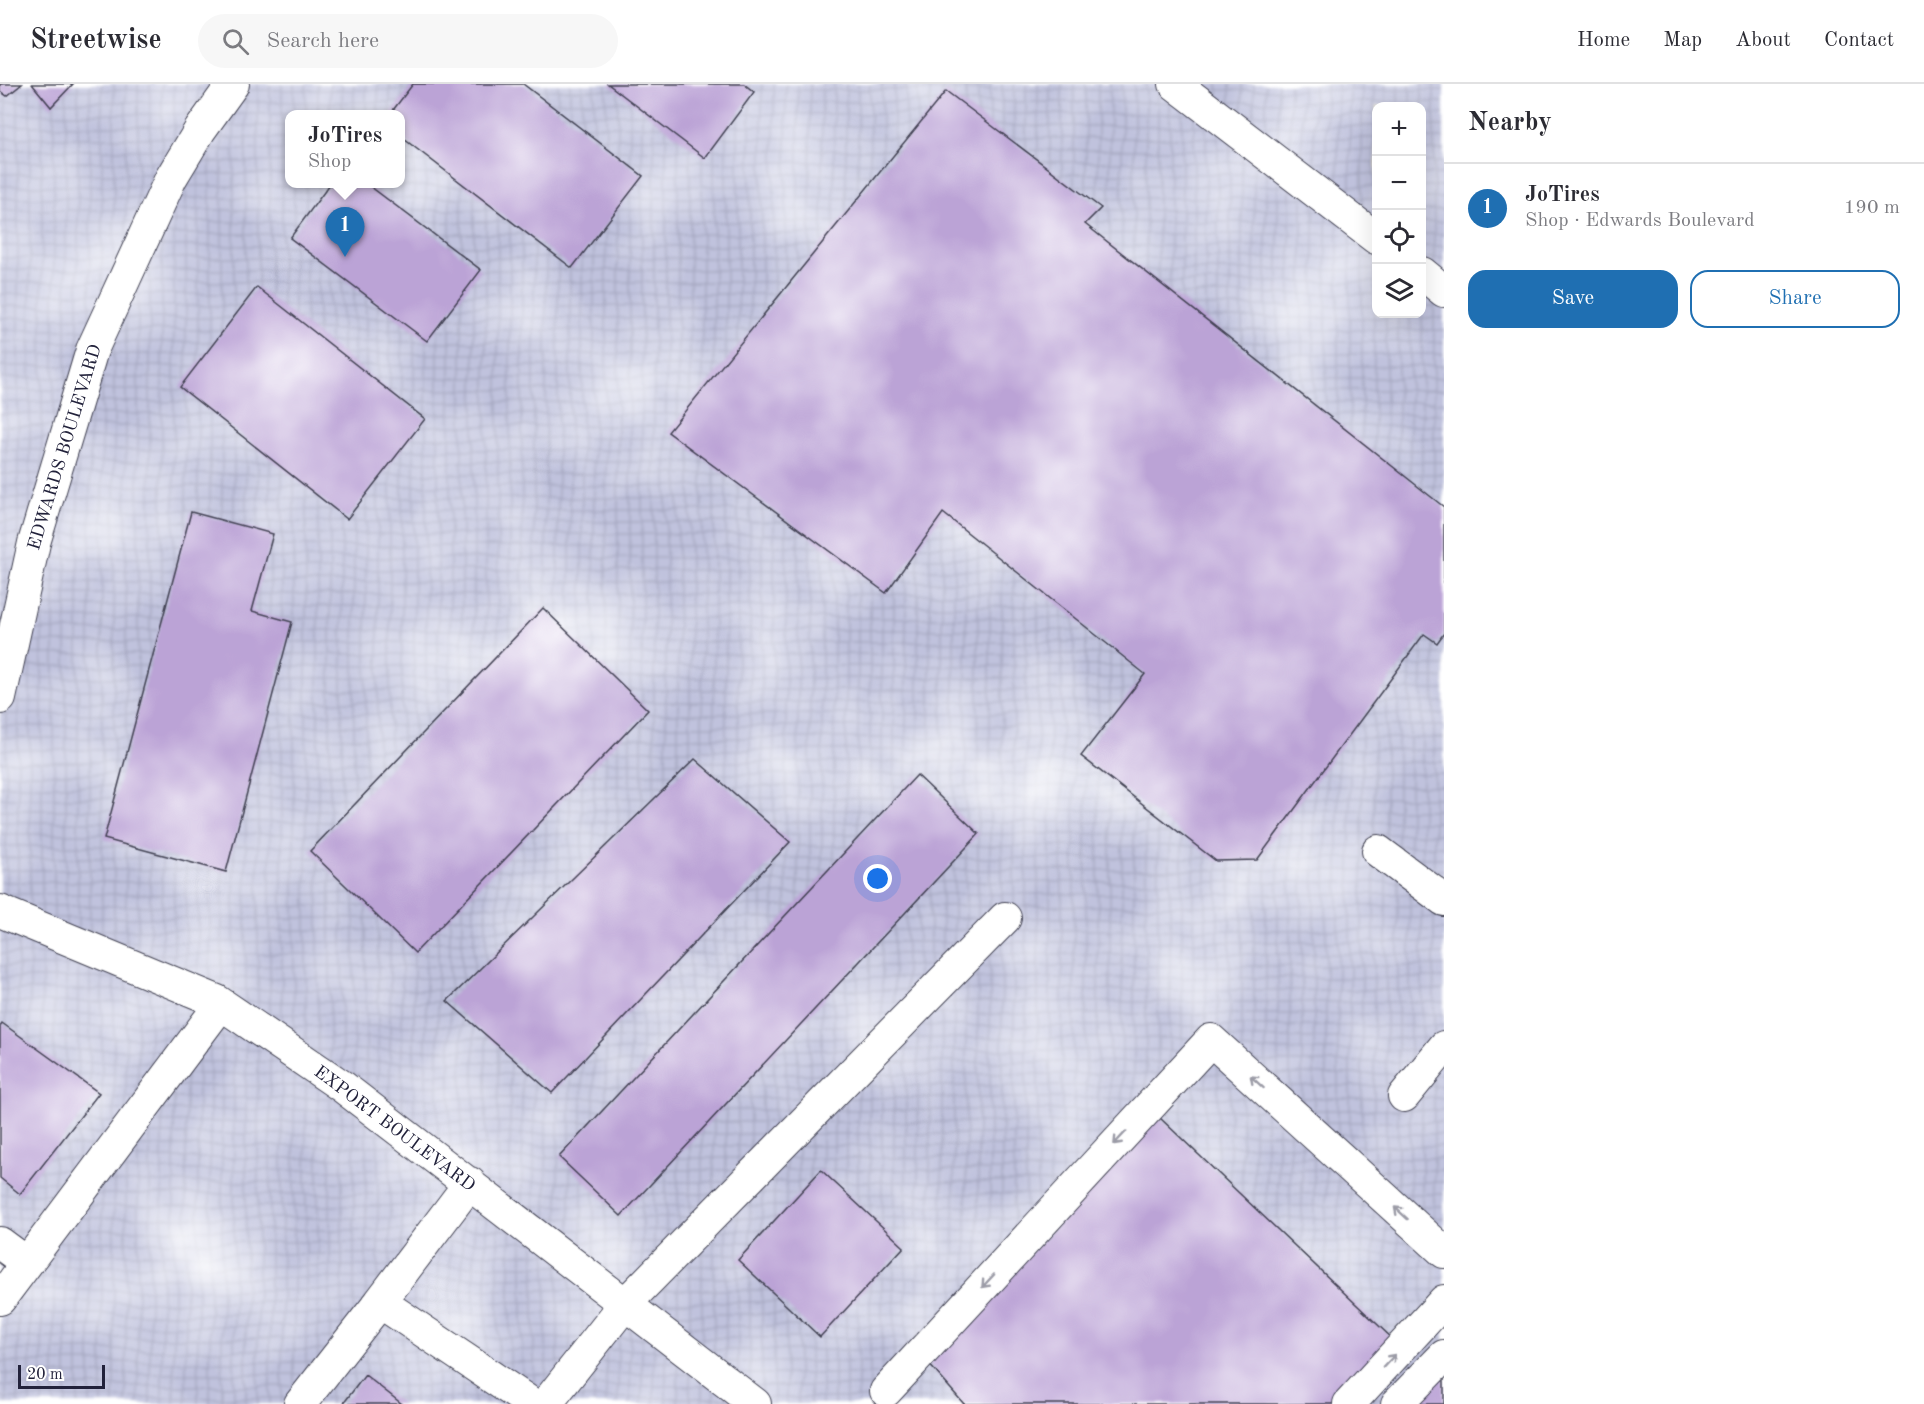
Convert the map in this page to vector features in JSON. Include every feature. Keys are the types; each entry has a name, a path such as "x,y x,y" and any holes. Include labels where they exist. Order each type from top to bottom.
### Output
{"street":[{"name":"EDWARDS BOULEVARD","path":"0,698 34,543 92,350 171,178 200,130 233,84"},
{"path":"1175,84 1372,234"},
{"path":"1426,276 1444,291"},
{"path":"1378,851 1444,900"},
{"name":"EXPORT BOULEVARD","path":"0,912 221,1004 329,1077 755,1404"},
{"path":"546,1404 625,1304 1005,918"},
{"path":"0,1299 221,1004"},
{"path":"886,1391 1211,1040 1444,1252"},
{"path":"1404,1096 1444,1047"},
{"path":"300,1404 470,1183"},
{"path":"0,1243 27,1263"},
{"path":"1349,1404 1444,1301"},
{"path":"380,1302 532,1404"},
{"path":"1397,1404 1444,1356"}],"shaded area":[{"path":"0,84 1444,84 1444,1404 0,1404"}],"building":[{"path":"0,84 22,84 7,96 0,91"},
{"path":"32,84 73,84 51,107"},
{"path":"413,84 523,84 643,176 572,268 405,140 405,110 393,110"},
{"path":"608,84 744,84 754,92 705,158"},
{"path":"946,91 1101,208 1085,224 1444,507 1444,633 1437,643 1424,634 1257,860 1216,861 1081,756 1145,674 943,513 886,593 668,432"},
{"path":"327,188 372,188 481,270 427,341 290,238"},
{"path":"257,287 425,419 347,519 180,387"},
{"path":"191,512 273,534 252,611 292,622 226,872 104,839"},
{"path":"543,608 648,710 415,953 310,851"},
{"path":"695,759 790,842 552,1093 447,1001"},
{"path":"917,775 979,834 621,1216 559,1157"},
{"path":"2,1023 99,1093 20,1194 0,1178 0,1026"},
{"path":"1159,1117 1396,1342 1337,1404 964,1404 928,1363"},
{"path":"821,1170 904,1247 820,1337 738,1260"},
{"path":"1444,1366 1444,1404 1408,1404"},
{"path":"365,1375 402,1404 343,1404"}],"place":[{"name":"JoTires","path":"345,257"}]}
